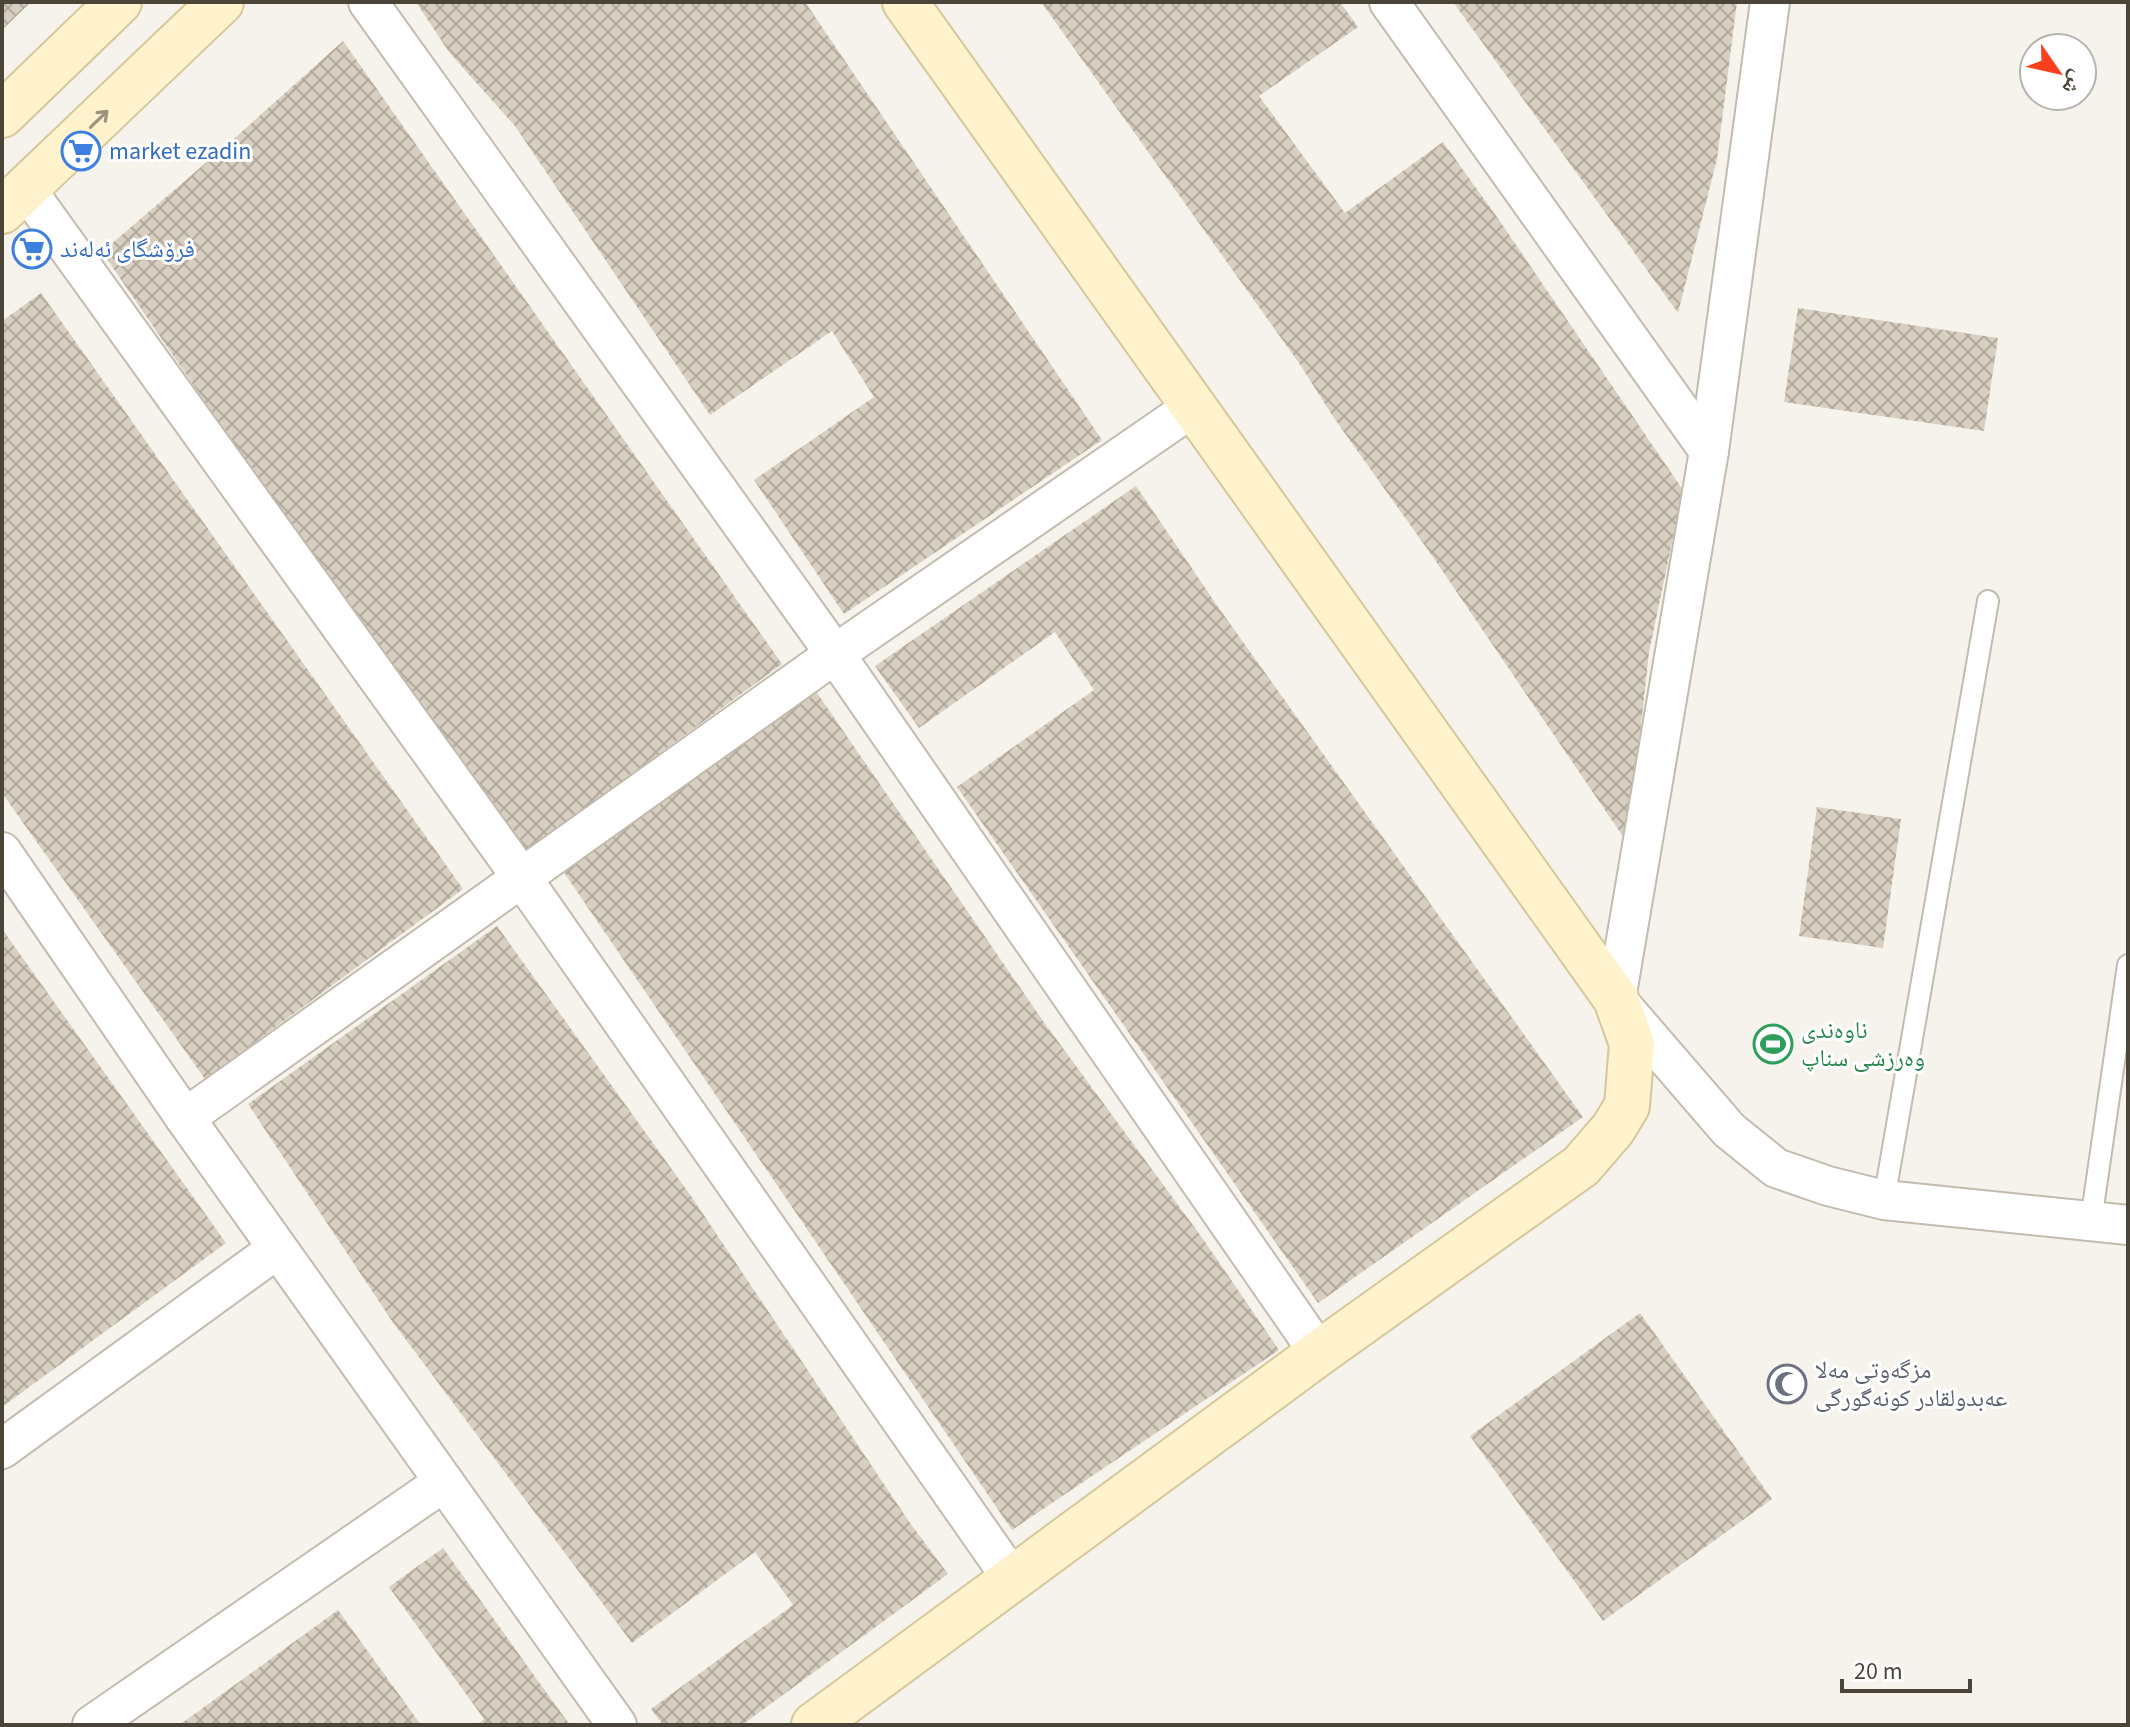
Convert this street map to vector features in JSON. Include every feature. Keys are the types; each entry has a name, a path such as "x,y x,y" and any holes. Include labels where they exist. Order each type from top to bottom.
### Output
{"street":[{"path":"2,115 119,2"},
{"path":"221,2 14,200 522,878 1013,1580"},
{"path":"368,2 835,654 1319,1353"},
{"path":"905,2 1616,999 1729,1130 1776,1168 1828,1186 1884,1200 2110,1223"},
{"path":"1389,2 1709,451"},
{"path":"814,1725 1319,1353 1581,1166 1613,1129 1627,1106 1632,1044 1616,999 1709,451 1770,2"},
{"path":"185,1118 835,654 1193,407"},
{"path":"2,852 277,1249 617,1725"},
{"path":"2,1449 277,1249"},
{"path":"92,1725 444,1482"}],"lane":[{"path":"1884,1200 1988,601"},
{"path":"2110,1223 2128,965"}],"building":[{"path":"2,2 31,2 2,30"},
{"path":"416,2 805,2 1102,440 844,614 754,480 874,397 832,331 710,415 515,126 449,52"},
{"path":"1041,2 1340,2 1358,27 1259,96 1345,213 1443,142 1499,220 1683,490 1649,652 1628,844 1299,363"},
{"path":"1453,2 1737,2 1717,159 1678,313"},
{"path":"343,41 782,664 526,851 254,473 102,252"},
{"path":"41,293 463,889 205,1079 2,793 2,321"},
{"path":"1798,308 1998,338 1984,431 1784,402"},
{"path":"1136,486 1218,607 1583,1117 1318,1303 957,787 1094,690 1055,632 919,728 875,666"},
{"path":"815,690 1043,1021 1203,1239 1279,1350 1012,1530 561,868"},
{"path":"1817,807 1901,819 1883,948 1799,936"},
{"path":"497,926 691,1196 910,1523 948,1574 742,1725 663,1725 651,1709 793,1605 755,1552 632,1643 392,1321 248,1104"},
{"path":"2,929 226,1243 2,1407"},
{"path":"1640,1313 1772,1499 1603,1621 1470,1436"},
{"path":"443,1548 570,1725 477,1725 484,1719 389,1587"},
{"path":"338,1610 421,1725 179,1725 189,1718"}],"place":[{"name":"market ezadin","path":"81,151"},
{"name":"فرۆشگای ئەلەند","path":"32,249"},
{"name":"ناوەندی وەرزشی سناپ","path":"1773,1044"},
{"name":"مزگەوتی مەلا عەبدولقادر کونەگورگی","path":"1787,1384"}]}
